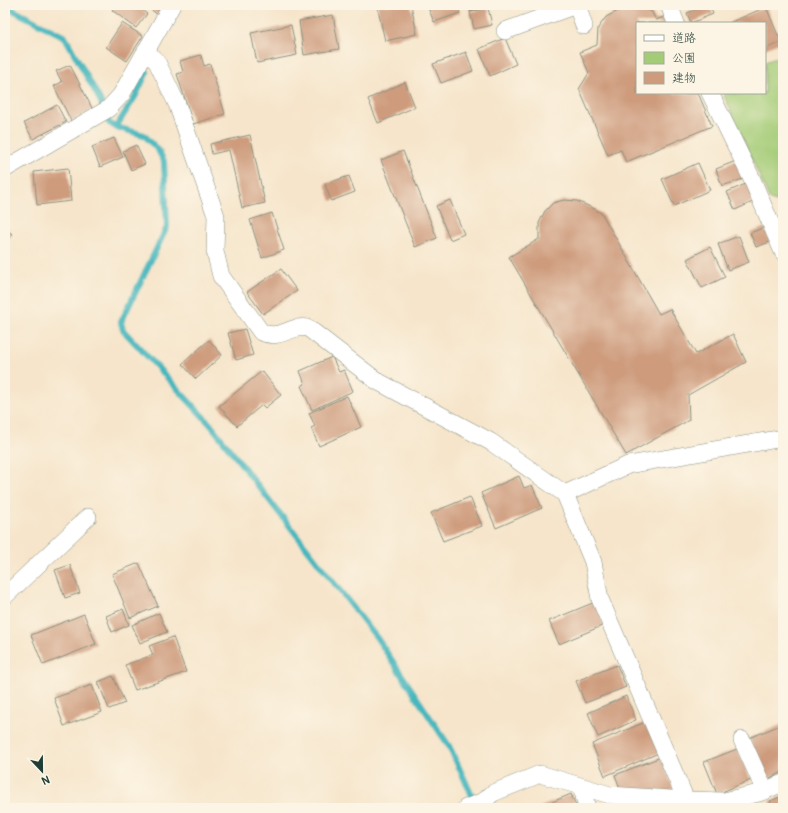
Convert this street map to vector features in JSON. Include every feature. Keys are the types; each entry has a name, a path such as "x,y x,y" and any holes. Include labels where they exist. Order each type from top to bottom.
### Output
{"street":[{"path":"5,169 104,112 121,95 147,52 172,5"},
{"path":"505,31 577,5 584,26"},
{"path":"669,5 676,22"},
{"path":"147,52 158,62 177,104 216,216 215,251 221,276 261,332 267,335 279,335 301,326 308,328 377,381 491,442 565,494 593,562 600,599 677,802"},
{"path":"710,94 751,177 783,252"},
{"path":"565,494 628,465 783,438"},
{"path":"5,596 88,517"},
{"path":"742,740 763,798"},
{"path":"466,808 492,801 540,774 610,796 677,802 763,798 783,783"},
{"path":"582,788 587,808"}],"green space":[{"path":"783,55 783,204 770,200 723,94 766,94 766,62"}],"building":[{"path":"116,5 136,5 147,14 136,28 112,10"},
{"path":"145,5 166,5 158,15"},
{"path":"377,5 411,5 417,34 385,41"},
{"path":"427,5 457,5 460,13 434,22"},
{"path":"468,5 489,5 470,11"},
{"path":"710,5 713,14 691,22 687,13"},
{"path":"635,7 651,11 656,20 666,16 669,22 636,22 636,94 698,94 712,126 626,162 621,150 608,155 579,89 589,73 580,52 597,45 598,28 606,17 622,9"},
{"path":"766,7 781,42 766,49 766,22 731,22"},
{"path":"488,8 492,25 474,29 470,12"},
{"path":"333,15 339,49 304,55 299,21"},
{"path":"122,23 143,36 127,61 106,47"},
{"path":"291,25 297,55 257,63 251,33"},
{"path":"505,38 516,64 490,76 479,49"},
{"path":"466,52 473,71 441,83 433,64"},
{"path":"201,55 204,66 210,64 225,114 193,124 177,74 183,72 180,61"},
{"path":"70,65 93,110 71,121 54,86 62,82 56,71"},
{"path":"405,82 415,107 378,123 368,99"},
{"path":"57,105 66,122 33,139 24,123"},
{"path":"250,135 265,203 242,208 229,150 212,154 210,144"},
{"path":"114,138 123,157 100,167 92,147"},
{"path":"136,145 145,164 131,170 123,151"},
{"path":"403,151 437,238 415,247 381,160"},
{"path":"736,161 743,179 722,186 716,169"},
{"path":"698,163 710,190 674,206 662,179"},
{"path":"68,168 71,201 37,205 34,172"},
{"path":"349,176 355,192 331,201 325,184"},
{"path":"748,183 755,201 735,210 727,192"},
{"path":"450,200 464,234 450,240 436,206"},
{"path":"564,200 577,201 595,209 602,214 659,314 670,309 696,354 733,334 746,362 688,395 689,420 626,455 509,257 539,239 539,223 545,211 553,203"},
{"path":"272,213 284,250 262,258 250,220"},
{"path":"765,227 770,242 756,247 750,233"},
{"path":"5,228 12,234 5,243"},
{"path":"739,236 749,262 728,270 718,244"},
{"path":"710,247 725,277 702,288 687,259"},
{"path":"281,269 297,291 263,314 247,292"},
{"path":"245,329 253,355 236,360 228,333"},
{"path":"209,340 222,355 196,379 182,364"},
{"path":"332,357 339,372 344,370 353,391 312,410 301,386 305,384 300,371"},
{"path":"262,371 281,395 265,408 262,405 237,426 219,406"},
{"path":"347,396 361,427 319,446 311,428 315,426 309,413"},
{"path":"519,476 524,488 532,485 542,508 496,528 481,493"},
{"path":"470,497 482,526 443,541 431,513"},
{"path":"139,563 158,606 130,618 112,574"},
{"path":"70,565 80,593 65,598 55,570"},
{"path":"595,602 604,625 559,644 549,621"},
{"path":"123,609 129,625 112,632 106,616"},
{"path":"159,613 167,632 140,643 132,625"},
{"path":"84,614 96,644 43,665 31,635"},
{"path":"173,637 186,672 135,690 125,665 153,655 149,646"},
{"path":"617,665 626,687 585,703 576,681"},
{"path":"113,676 125,703 109,709 98,682"},
{"path":"92,685 102,712 64,726 54,698"},
{"path":"626,696 636,720 598,737 588,713"},
{"path":"648,721 661,752 605,776 592,744"},
{"path":"783,724 783,772 767,779 749,738"},
{"path":"737,749 751,780 717,794 704,762"},
{"path":"661,757 676,795 621,791 615,775"},
{"path":"571,794 577,808 538,808"},
{"path":"783,796 783,808 773,808 770,801"}],"waterway":[{"path":"7,5 9,8 65,37 100,100 109,123 116,127"},
{"path":"147,72 135,97 116,127 144,135 158,150 164,161 167,227 121,322 123,330 210,424 377,638 449,746 476,804"}]}
